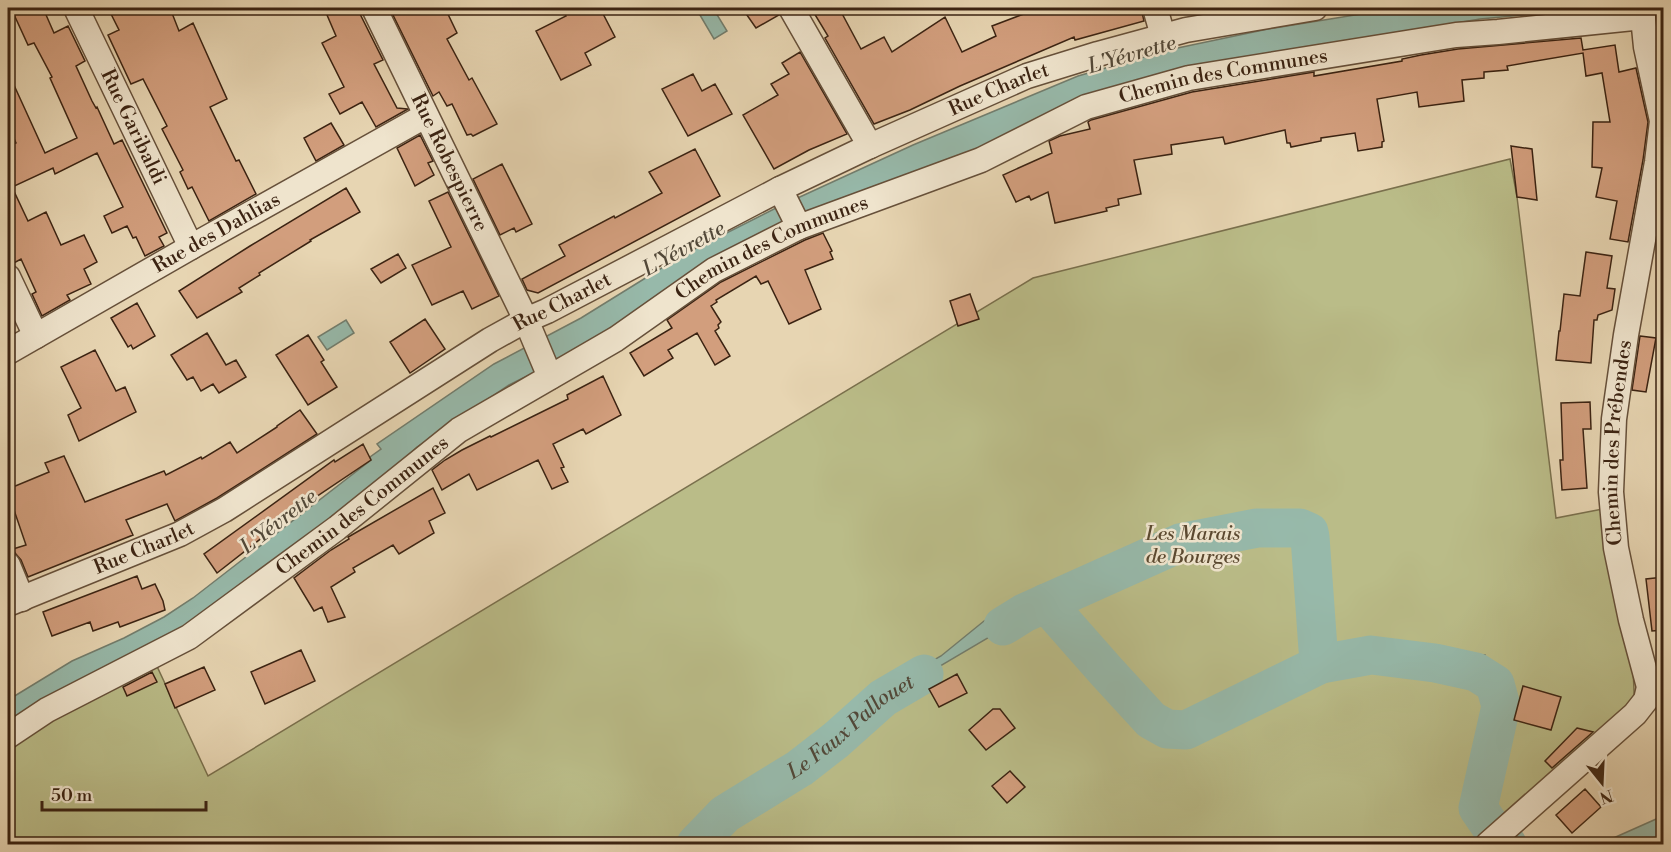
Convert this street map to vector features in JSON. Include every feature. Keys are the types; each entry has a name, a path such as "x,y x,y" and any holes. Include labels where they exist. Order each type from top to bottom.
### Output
{"street":[{"name":"Rue Garibaldi","path":"76,8 191,247"},
{"name":"Rue Robespierre","path":"374,8 549,373"},
{"path":"791,8 870,146"},
{"path":"1155,8 1163,36"},
{"name":"Rue Charlet","path":"15,601 180,534 224,510 490,340 529,328 547,310 782,193 870,146 1027,76 1186,30 1315,8"},
{"name":"Chemin des Communes","path":"8,736 47,710 189,637 337,528 459,430 549,373 616,339 714,270 797,225 981,160 1086,107 1189,78 1456,35 1498,32 1643,12"},
{"name":"Chemin des Prébendes","path":"1496,837 1635,714 1646,700 1649,687 1630,620 1616,548 1611,492 1614,419 1662,121 1646,47 1643,12"},
{"name":"Rue des Dahlias","path":"8,352 425,116"},
{"path":"782,193 797,225"},
{"path":"8,277 36,336"},
{"path":"8,565 15,601"}],"green space":[{"name":"Les Marais de Bourges","path":"1510,159 1517,197 1556,518 1613,507 1631,620 1635,714 1504,831 1516,844 8,844 8,707 148,647 208,776 1033,278"}],"shaded area":[{"path":"713,8 727,31 714,39 697,10"},
{"path":"1398,8 1597,8 1480,19 1187,68 1084,99 509,385 417,447 391,471 187,626 44,699 8,724 8,700 72,661 124,638 164,617 193,598 371,460 370,457 381,449 377,444 494,364 581,318 681,256 778,207 913,145 1078,76 1168,50 1268,29"},
{"path":"346,320 354,333 327,350 318,337"},
{"path":"1310,521 1318,525 1323,648 1326,650 1406,649 1485,655 1481,671 1375,654 1321,662 1316,634 1310,528 1258,527 1188,539 1054,599 867,709 801,768 715,820 694,844 679,844 722,801 781,767 830,733 860,703 941,656 984,621 1001,611 1175,538 1210,528 1242,523"},
{"path":"1663,816 1663,842 1658,844 1600,844"}],"building":[{"path":"11,8 43,8 54,33 68,26 85,61 76,66 92,101 114,144 122,140 167,233 159,237 164,246 145,256 136,237 133,238 127,226 112,233 104,216 123,207 97,153 55,174 53,168 12,187 28,221 46,212 61,245 84,235 97,262 84,269 91,284 67,295 70,300 42,316 32,294 36,292 21,259 12,264 8,263 8,147 16,143 8,125 8,72 45,153 77,138 50,78 52,77 34,43 28,45"},
{"path":"108,8 170,8 179,31 193,23 227,99 210,107 236,161 239,160 256,194 209,221 192,187 188,189 180,172 183,170 162,129 167,126 143,79 131,84 108,35 119,30"},
{"path":"324,8 357,8 383,60 374,64 397,108 408,109 376,127 362,102 340,114 329,94 344,87 322,43 336,36"},
{"path":"403,8 445,8 457,33 447,39 469,80 472,78 497,124 473,136 467,135 452,104 447,106 439,92 433,96 392,13"},
{"path":"561,8 600,8 615,37 585,53 591,65 561,80 536,31 566,16"},
{"path":"742,8 777,8 779,15 756,28"},
{"path":"811,8 839,8 861,49 884,37 892,52 945,17 962,52 996,36 992,26 1029,12 1027,8 1141,8 1144,21 1075,40 1074,37 874,124 825,38 828,36"},
{"path":"1581,38 1583,50 1615,45 1619,72 1636,68 1648,122 1628,242 1610,239 1617,201 1596,197 1602,168 1592,167 1593,122 1610,122 1602,73 1586,76 1583,53 1507,66 1508,70 1484,72 1484,78 1462,80 1464,101 1419,107 1417,92 1377,99 1384,141 1382,147 1358,151 1355,133 1321,138 1321,141 1291,147 1290,143 1287,143 1285,130 1225,144 1223,137 1171,145 1172,154 1134,160 1141,194 1118,199 1119,205 1106,208 1107,211 1055,223 1048,192 1031,200 1029,196 1016,202 1003,175 1052,153 1049,141 1090,129 1088,122 1091,120 1192,92 1314,72 1314,76 1458,49"},
{"path":"800,52 847,134 809,150 774,169 743,115 778,95 771,84 789,74 782,63"},
{"path":"693,74 702,91 715,84 732,114 688,136 662,89"},
{"path":"331,123 344,145 316,161 304,138"},
{"path":"420,135 433,161 428,163 434,175 415,186 397,148"},
{"path":"1511,146 1532,149 1537,200 1517,197"},
{"path":"695,149 720,196 538,293 527,290 522,279 565,256 559,245 662,193 649,172"},
{"path":"502,164 532,224 516,232 514,228 500,235 473,179"},
{"path":"346,188 360,212 310,240 259,273 260,275 239,288 242,292 197,318 179,291"},
{"path":"448,192 499,296 472,309 463,291 432,305 412,265 451,247 429,201"},
{"path":"823,233 832,251 830,252 833,259 805,270 821,309 789,324 768,281 761,284 756,276 716,300 717,302 711,306 721,322 715,331 730,356 715,365 697,333 668,350 673,358 644,376 630,353 672,328 667,320 721,282"},
{"path":"1586,252 1612,256 1607,288 1615,289 1612,310 1598,315 1597,320 1594,320 1591,363 1556,360 1564,294 1580,296"},
{"path":"398,254 406,268 381,283 371,269"},
{"path":"970,294 979,319 958,326 950,301"},
{"path":"137,303 155,336 133,349 131,345 128,347 111,318"},
{"path":"425,319 445,349 410,373 390,342"},
{"path":"207,333 226,365 236,360 246,377 219,393 213,384 201,391 193,377 187,380 171,355"},
{"path":"308,335 337,387 308,405 276,355"},
{"path":"1640,336 1656,338 1646,392 1632,390"},
{"path":"95,350 116,391 125,387 136,412 79,441 68,415 81,408 61,367"},
{"path":"603,376 621,415 586,434 583,429 553,444 568,482 552,489 538,460 477,490 469,474 442,490 432,470 445,460 568,399 567,395"},
{"path":"1590,402 1591,429 1583,429 1587,488 1562,490 1561,403"},
{"path":"300,410 317,434 217,498 175,521 167,504 126,520 133,535 28,577 21,560 13,549 26,545 14,510 8,513 8,489 49,472 45,463 64,456 85,502 164,471 166,475 201,457 202,459 230,442 237,453"},
{"path":"363,444 371,460 295,511 217,573 204,554 334,460 335,462"},
{"path":"433,488 445,513 429,521 434,533 399,554 393,545 353,568 355,572 331,587 345,617 328,622 322,607 314,611 294,578 349,539 348,537"},
{"path":"137,576 142,589 155,584 165,610 120,627 118,622 93,631 90,622 52,636 43,612"},
{"path":"1664,577 1664,630 1652,631 1646,579"},
{"path":"301,650 315,681 265,704 251,672"},
{"path":"204,667 215,690 175,708 165,684"},
{"path":"152,672 157,682 127,696 123,687"},
{"path":"957,674 967,693 939,707 929,689"},
{"path":"1523,686 1561,697 1551,730 1514,720"},
{"path":"993,709 1000,709 1015,728 986,750 969,730"},
{"path":"1577,728 1593,732 1552,768 1545,761"},
{"path":"1010,771 1025,787 1007,803 992,786"},
{"path":"1585,789 1601,807 1572,833 1556,815"}],"waterway":[{"name":"Le Faux Pallouet","path":"1003,626 1024,613 1180,543 1257,528 1300,528 1309,532 1310,537 1321,664"},
{"name":"Le Faux Pallouet","path":"1046,603 1151,720 1167,729 1186,730 1321,664 1371,655 1435,663 1476,672 1495,684 1501,706 1478,808 1495,833 1507,844"},
{"name":"Le Faux Pallouet","path":"696,844 725,814 800,768 836,740 883,698 924,674"}],"water label":[{"name":"L'Yévrette","path":"1132,55"},
{"name":"L'Yévrette","path":"684,249"},
{"name":"L'Yévrette","path":"279,522"}]}
